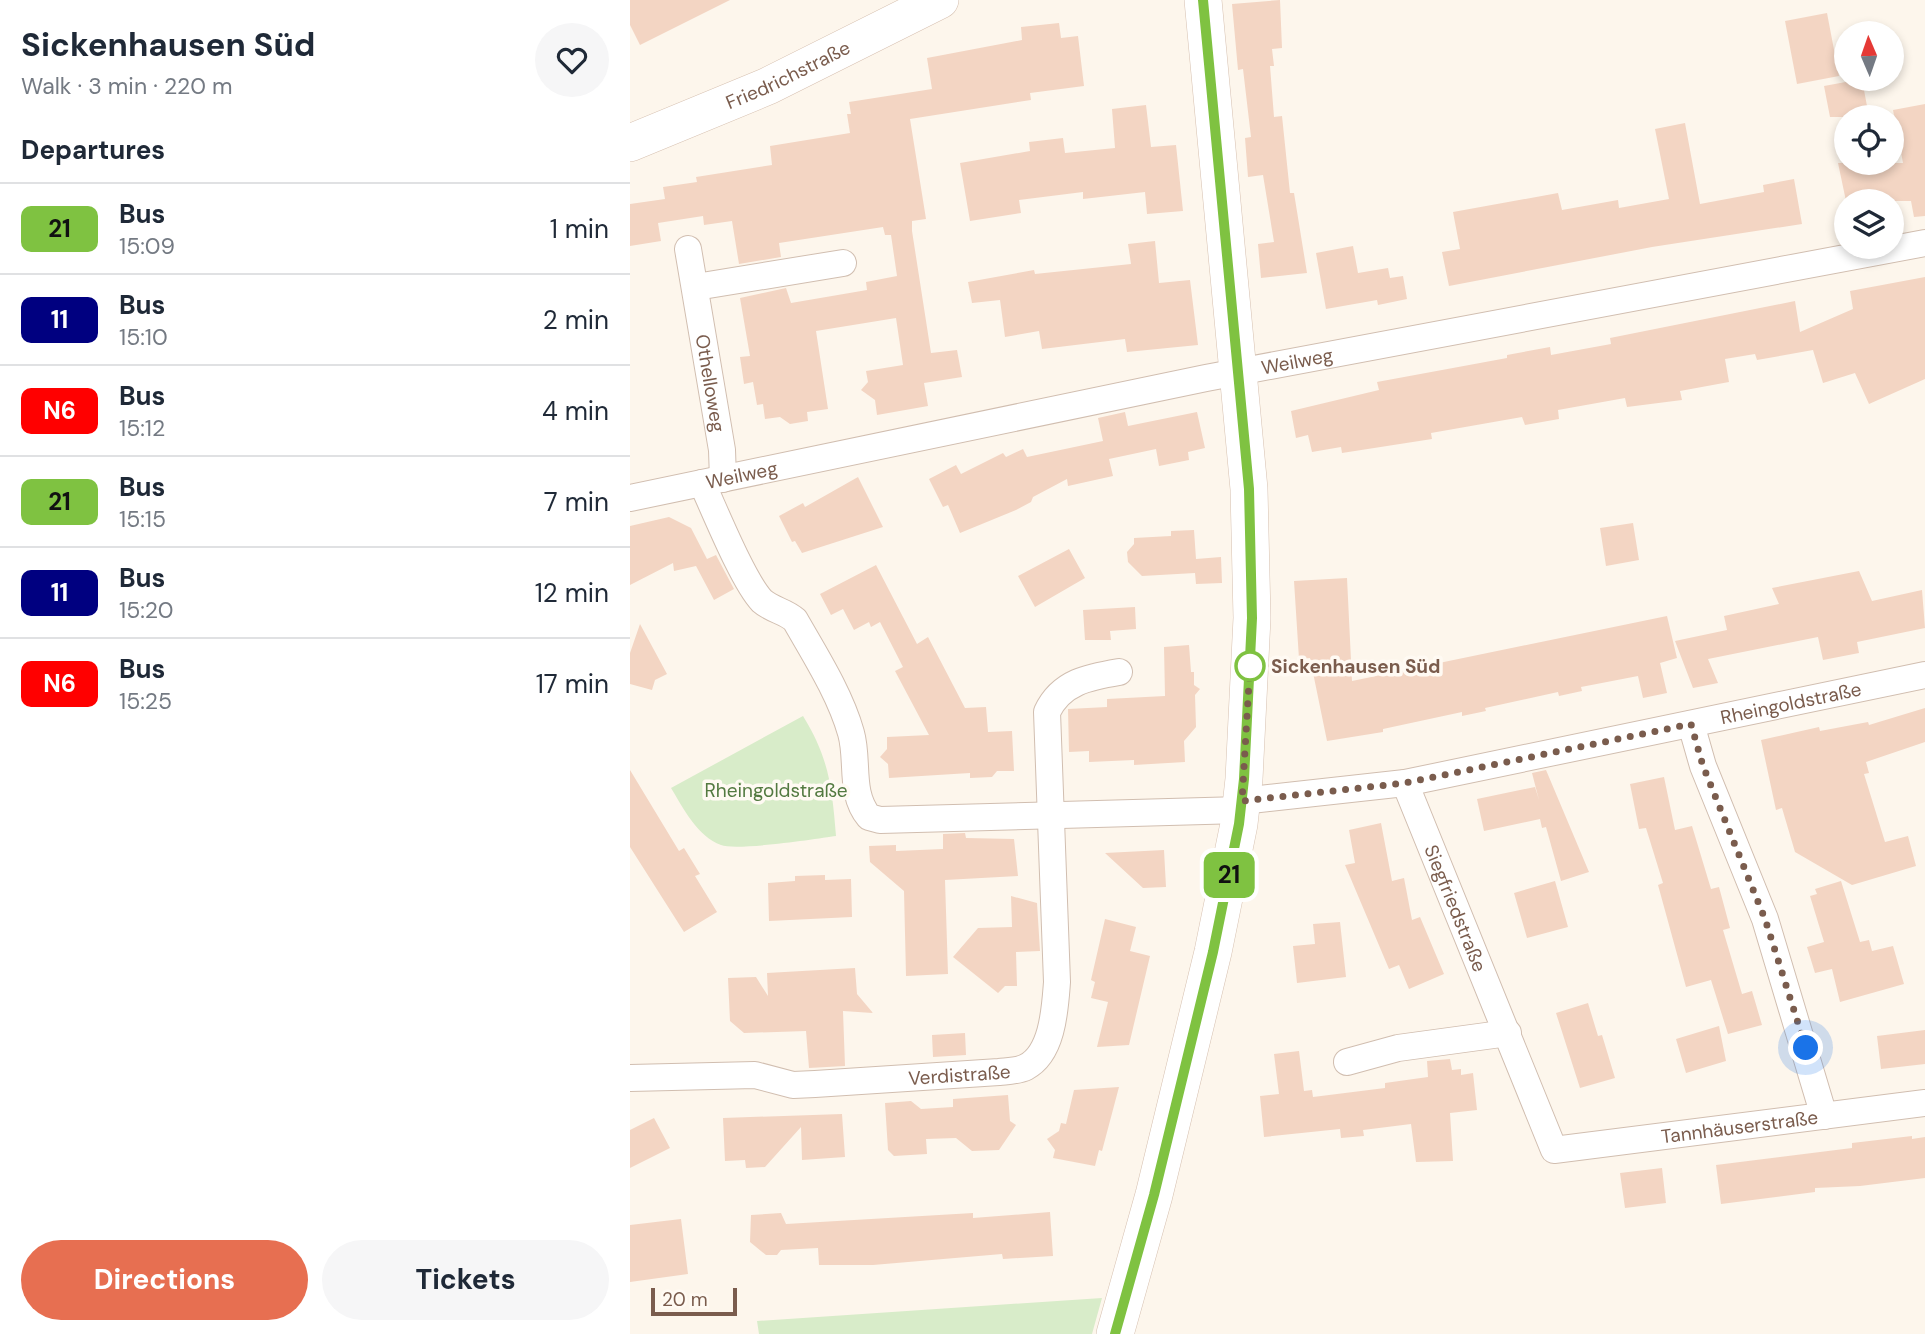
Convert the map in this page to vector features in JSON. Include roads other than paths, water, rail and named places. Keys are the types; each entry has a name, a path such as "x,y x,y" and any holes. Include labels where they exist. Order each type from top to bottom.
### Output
{"street":[{"path":"1115,1334 1154,1195 1213,952 1242,805 1252,584 1239,372 1203,0"},
{"name":"Friedrichstraße","path":"630,143 755,92 929,3"},
{"name":"Weilweg","path":"630,498 1239,372 1925,243"},
{"name":"Othelloweg","path":"688,249 722,450 713,481"},
{"path":"696,287 843,263"},
{"name":"Rheingoldstraße","path":"713,481 755,591 771,608 785,612 795,620 845,715 852,736 857,795 869,817 880,820 1242,805 1405,783 1925,675"},
{"path":"1050,813 1047,712 1054,698 1072,684 1119,672"},
{"path":"1691,724 1703,766 1765,919 1824,1116"},
{"name":"Siegfriedstraße","path":"1405,783 1554,1150"},
{"name":"Verdistraße","path":"630,1078 755,1075 793,1085 999,1072 1025,1067 1033,1061 1045,1042 1056,995 1057,933 1050,813"},
{"path":"1347,1062 1398,1048 1508,1033"},
{"name":"Tannhäuserstraße","path":"1554,1150 1925,1103"}],"place":[{"name":"Sickenhausen Süd","path":"1250,666"}]}
